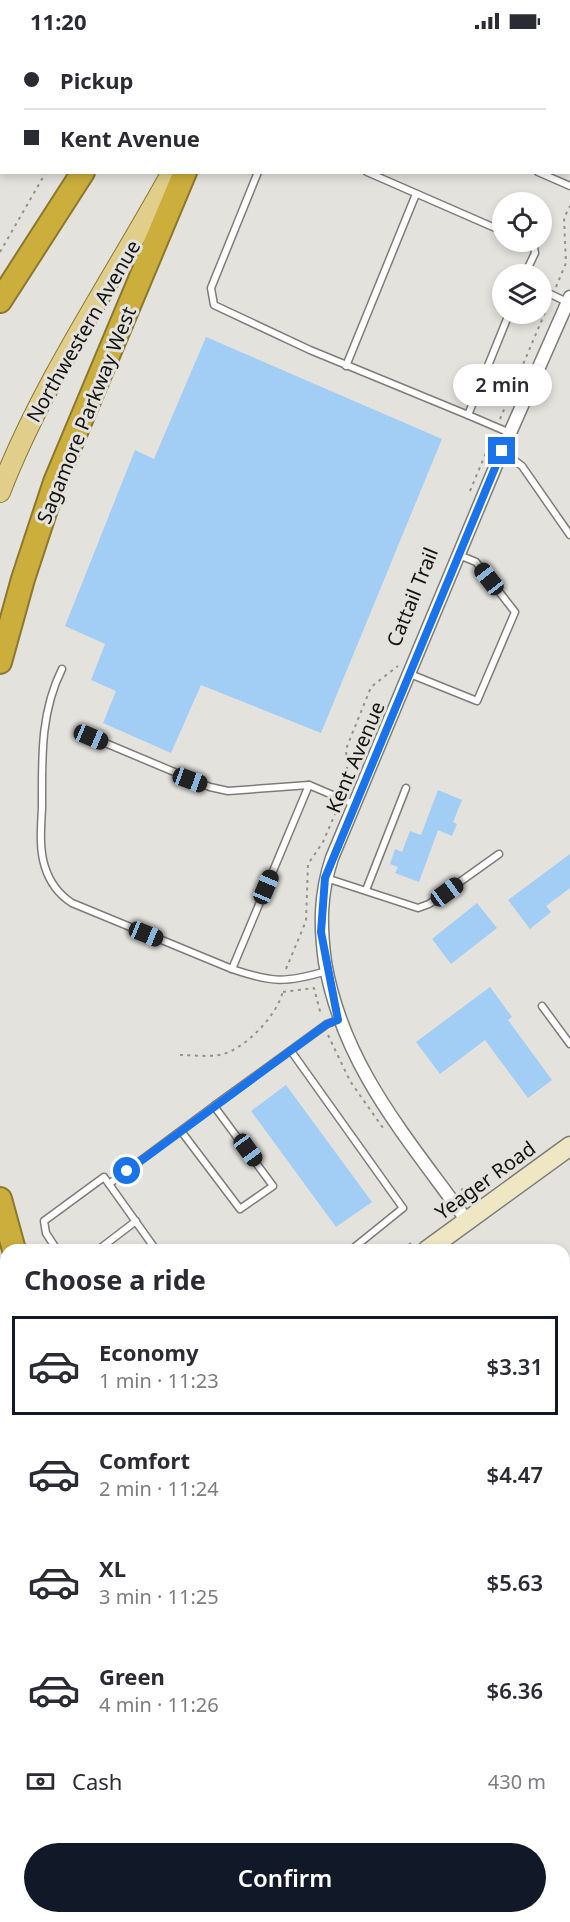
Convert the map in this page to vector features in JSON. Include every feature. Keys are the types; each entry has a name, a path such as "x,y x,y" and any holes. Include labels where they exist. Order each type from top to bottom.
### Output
{"highway":[{"path":"0,301 83,174"},
{"name":"Sagamore Parkway West","path":"0,662 23,579 55,482 184,174"},
{"path":"0,1199 3,1224 11,1244"}],"main road":[{"name":"Northwestern Avenue","path":"0,492 18,447 55,374 171,174"}],"street":[{"name":"Kent Avenue","path":"467,1221 373,1089 353,1056 338,1020 321,932 325,878 502,451 569,301"},
{"name":"Yeager Road","path":"435,1244 570,1146"}],"lane":[{"path":"257,174 211,288 214,305 346,366 511,433"},
{"path":"371,174 492,227"},
{"path":"542,174 570,186"},
{"path":"558,181 560,174"},
{"path":"346,366 416,194"},
{"path":"552,295 569,301"},
{"path":"468,415 505,324"},
{"path":"502,451 522,465 570,535"},
{"path":"410,675 477,700 515,612 476,562 459,555"},
{"path":"62,669 51,691 42,738 41,850 50,881 59,896 257,978 284,981 327,971"},
{"path":"91,737 210,787 228,791 309,784 356,805"},
{"path":"232,969 309,784"},
{"path":"366,890 406,788"},
{"path":"325,878 418,908 429,904 498,854"},
{"path":"542,1006 570,1044"},
{"path":"109,1184 327,1024 338,1020"},
{"path":"291,1051 403,1208 358,1244"},
{"path":"181,1131 240,1209 273,1186 214,1106"},
{"path":"53,1244 46,1233 44,1221 104,1177 152,1244"},
{"path":"106,1244 136,1221"}],"path":[{"path":"0,252 45,174"},
{"path":"552,295 566,263 564,218 570,206"},
{"path":"501,416 540,324"},
{"path":"467,499 490,444"},
{"name":"Cattail Trail","path":"347,786 346,749 371,687 399,664"},
{"path":"287,968 306,921 308,864 323,842 336,812"},
{"path":"180,1055 218,1055 235,1048 274,1014 283,992 314,988 321,1011"},
{"path":"329,1038 331,1043"},
{"path":"462,1190 474,1183"}],"building":[{"path":"206,337 442,439 321,733 201,685 171,753 103,723 116,691 91,680 105,644 65,626 135,450 154,459"},
{"path":"438,790 462,800 453,822 457,824 452,836 438,830 419,882 395,873 398,867 390,864 395,849 402,852 410,831 421,835"},
{"path":"570,854 570,888 546,906 551,912 530,929 508,900"},
{"path":"477,903 497,928 451,964 432,939"},
{"path":"490,987 512,1017 508,1020 552,1080 528,1098 485,1040 440,1074 416,1042"},
{"path":"286,1085 372,1202 336,1227 251,1111"}],"route":[{"path":"127,1171 327,1024 338,1020 321,932 325,878 502,451"}]}
